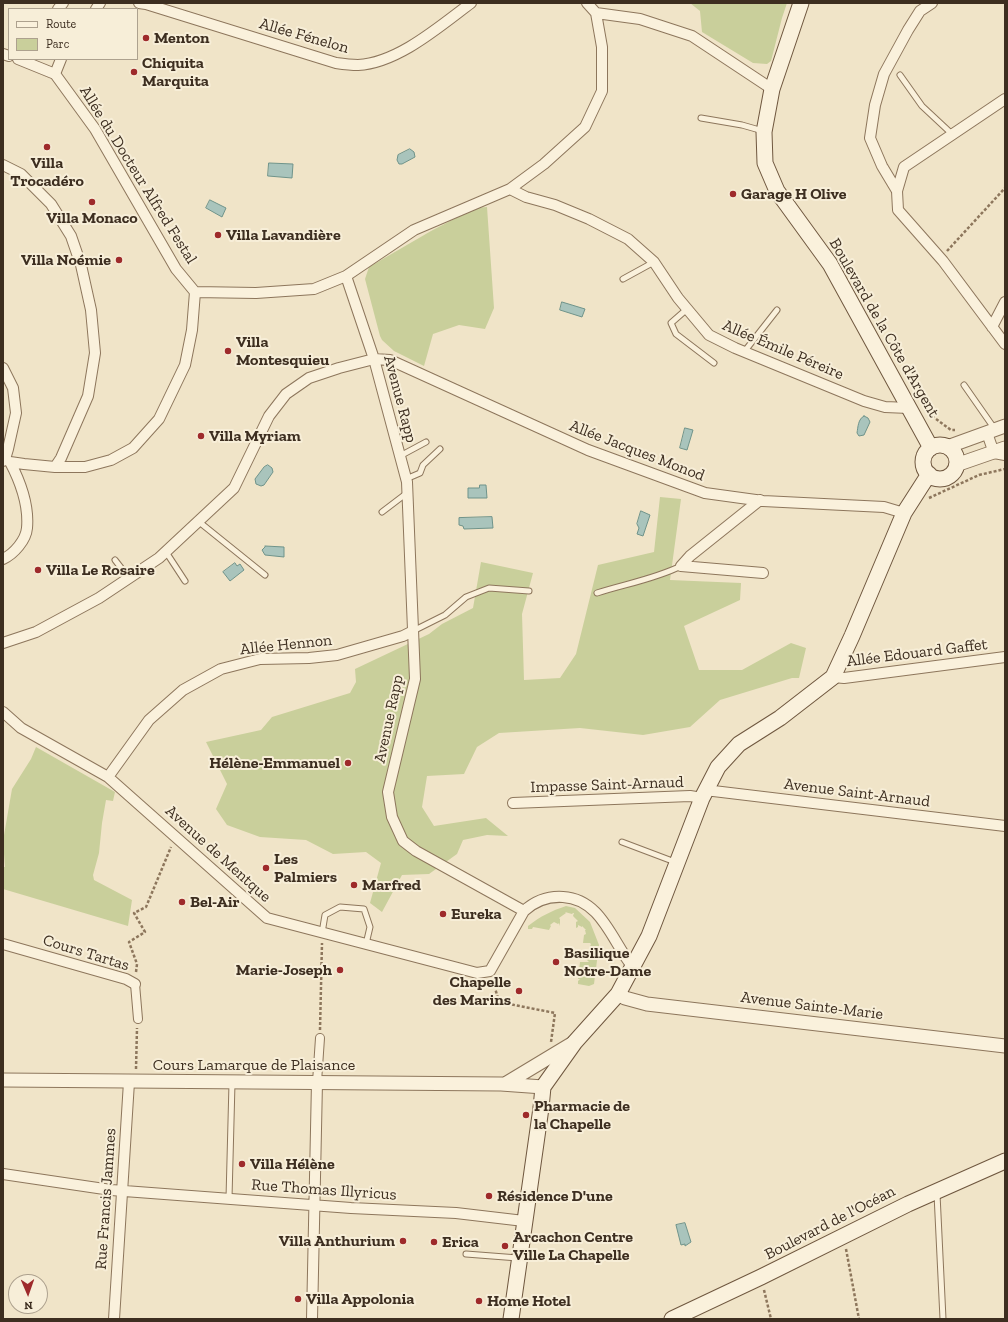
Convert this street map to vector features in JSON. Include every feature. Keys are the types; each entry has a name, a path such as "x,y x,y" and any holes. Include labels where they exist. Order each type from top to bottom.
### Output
{"main road":[{"name":"Boulevard de la Côte d'Argent","path":"801,3 772,89 764,132 765,163 777,191 830,264 931,448"},
{"path":"939,446 947,447 955,454 956,465 952,474 943,479 938,479 925,470 923,461 927,451 931,448 939,446"},
{"path":"511,1319 524,1221 546,1082 575,1042 618,994 649,936 704,794 718,767 739,744 780,718 833,677 905,511 929,474"},
{"name":"Boulevard de l'Océan","path":"672,1319 761,1277 908,1204 1005,1161"}],"street":[{"name":"Allée Fénelon","path":"140,3 336,63 357,65 380,61 396,54 428,35 471,3"},
{"path":"5,460 56,467 85,467 111,460 132,448 159,419 185,365 192,330 195,292 256,293 314,289 346,276 414,230 510,189 544,164 585,127 602,91 602,47 596,13 587,3"},
{"path":"897,191 882,166 870,138 875,105 884,74 908,30 920,11 932,3"},
{"path":"596,13 640,19 692,36 772,89"},
{"path":"20,60 55,74 61,60"},
{"name":"Allée du Docteur Alfred Festal","path":"55,74 95,129 176,269 195,292"},
{"path":"1005,99 904,166 897,191 898,210 940,258 1005,344"},
{"path":"3,165 21,174 51,204 71,236 81,265 91,310 95,353 88,396 56,467"},
{"name":"Allée Émile Péreire","path":"510,189 526,197 555,205 589,218 628,239 654,262 678,298 709,335 744,352 864,401 886,407 909,408"},
{"name":"Avenue Rapp","path":"346,276 374,359 406,479 415,679 388,792 392,817 403,841 416,851 524,910"},
{"path":"992,327 1005,302"},
{"path":"3,643 36,632 99,598 159,558 234,488 269,416 286,394 309,378 338,368 374,359"},
{"name":"Allée Jacques Monod","path":"374,359 390,360 588,450 705,493 760,500 884,507 905,511"},
{"path":"3,368 13,388 16,412 5,460"},
{"path":"947,447 996,430 1001,452 956,465"},
{"path":"3,559 8,557 21,544 27,529 26,507 17,475 5,460"},
{"path":"682,566 690,556 760,500"},
{"path":"682,566 763,573"},
{"name":"Allée Hennon","path":"108,777 149,720 183,690 221,669 260,659 309,658 337,655 403,636 413,631"},
{"name":"Allée Edouard Gaffet","path":"833,677 844,678 1005,657"},
{"name":"Avenue de Mentque","path":"3,712 21,728 108,777 267,918 477,973 490,971"},
{"name":"Impasse Saint-Arnaud","path":"514,803 690,796 704,794"},
{"name":"Avenue Saint-Arnaud","path":"704,794 1005,826"},
{"path":"490,971 524,910 540,900 555,896 570,897 585,903 596,912 632,966"},
{"name":"Cours Tartas","path":"3,944 126,978 136,984 138,1018"},
{"name":"Avenue Sainte-Marie","path":"618,994 625,998 647,1004 1005,1046"},
{"path":"312,1319 320,1038"},
{"path":"506,1084 575,1042"},
{"path":"526,1072 546,1082"},
{"name":"Cours Lamarque de Plaisance","path":"3,1080 506,1084 546,1082"},
{"name":"Rue Francis Jammes","path":"114,1319 122,1190 133,1082"},
{"name":"Rue Thomas Illyricus","path":"3,1174 122,1190 351,1208 456,1213 524,1221"}],"lane":[{"path":"900,74 922,106 952,134"},
{"path":"701,118 742,125 764,132"},
{"path":"623,279 654,262"},
{"path":"687,309 672,323 676,334 714,364"},
{"path":"744,352 777,310"},
{"path":"964,385 996,430"},
{"path":"400,456 426,442"},
{"path":"406,479 420,473 423,465 440,449"},
{"path":"382,512 407,493"},
{"path":"198,521 265,575"},
{"path":"166,552 186,581"},
{"path":"114,560 129,578"},
{"path":"597,593 664,574 682,566"},
{"path":"413,631 445,615 466,597 489,588 529,591"},
{"path":"622,842 678,862"},
{"path":"322,933 325,915 340,907 364,909 370,927 366,944"},
{"path":"229,1198 232,1082"},
{"path":"936,1191 943,1319"},
{"path":"466,1254 519,1258"}],"path":[{"path":"940,258 1005,188"},
{"path":"927,412 951,430 957,431"},
{"path":"905,511 979,474 1005,469"},
{"path":"137,964 129,942 145,932 134,913 146,907 176,836"},
{"path":"320,1038 322,933"},
{"path":"490,971 499,1002 555,1013 551,1045"},
{"path":"133,1082 136,1068 138,1018"},
{"path":"842,1236 859,1319"},
{"path":"761,1277 771,1319"}],"green space":[{"path":"690,3 787,3 771,61 767,64 753,63 702,32 700,11"},
{"path":"487,207 494,308 485,329 459,325 433,334 424,366 394,351 382,340 380,336 365,279 369,267 431,231 475,208"},
{"path":"660,497 681,499 670,580 741,583 740,600 684,626 699,670 742,670 791,643 806,648 799,678 792,678 720,700 690,727 643,735 580,728 499,733 477,747 464,774 427,776 422,807 434,826 486,818 508,836 487,835 463,840 457,854 429,874 402,875 382,912 370,903 381,863 366,852 333,854 306,840 260,837 227,825 216,809 227,784 206,742 261,730 272,717 350,693 356,682 355,669 429,634 442,624 473,608 481,562 533,573 522,614 524,680 560,678 576,654 598,565 654,552"},
{"path":"36,747 115,792 113,801 106,800 99,853 93,875 94,880 132,900 128,926 3,889 3,867 5,867 3,841 12,789 31,759"},
{"path":"566,906 575,908 590,922 599,945 594,984 589,986 578,984 580,979 578,979 579,971 581,970 579,970 580,962 589,962 587,960 590,956 589,949 591,944 583,943 586,930 582,926 578,925 576,928 576,922 578,921 573,916 574,913 572,914 565,912 566,913 559,918 560,926 559,923 554,922 550,925 549,930 533,927 532,929 528,929 528,926 542,917"}],"water":[{"path":"410,149 414,152 415,157 402,164 399,164 397,160 398,155"},
{"path":"269,163 293,164 292,178 268,176"},
{"path":"210,200 226,208 222,217 206,208"},
{"path":"562,302 585,309 582,317 560,310"},
{"path":"864,416 868,418 870,422 864,435 859,436 857,433 859,423"},
{"path":"685,428 693,430 687,450 680,448"},
{"path":"268,465 272,468 273,472 264,485 261,486 256,484 255,479 264,467"},
{"path":"480,485 486,485 487,498 468,498 468,488 479,488"},
{"path":"641,511 650,515 643,536 637,534 639,528 637,524"},
{"path":"492,517 493,528 464,529 463,526 459,525 459,518"},
{"path":"265,546 284,547 284,557 265,555 262,550"},
{"path":"235,563 237,566 240,564 244,570 230,581 223,572"},
{"path":"685,1223 691,1242 685,1246 685,1244 681,1245 676,1225"}],"place":[{"name":"Menton","path":"146,38"},
{"name":"Chiquita Marquita","path":"134,72"},
{"name":"Villa Trocadéro","path":"47,147"},
{"name":"Garage H Olive","path":"733,194"},
{"name":"Villa Monaco","path":"92,202"},
{"name":"Villa Lavandière","path":"218,235"},
{"name":"Villa Noémie","path":"119,260"},
{"name":"Villa Montesquieu","path":"228,351"},
{"name":"Villa Myriam","path":"201,436"},
{"name":"Villa Le Rosaire","path":"38,570"},
{"name":"Hélène-Emmanuel","path":"348,763"},
{"name":"Les Palmiers","path":"266,868"},
{"name":"Marfred","path":"354,885"},
{"name":"Bel-Air","path":"182,902"},
{"name":"Eureka","path":"443,914"},
{"name":"Basilique Notre-Dame","path":"556,962"},
{"name":"Marie-Joseph","path":"340,970"},
{"name":"Chapelle des Marins","path":"519,991"},
{"name":"Pharmacie de la Chapelle","path":"526,1115"},
{"name":"Villa Hélène","path":"242,1164"},
{"name":"Résidence D'une","path":"489,1196"},
{"name":"Villa Anthurium","path":"403,1241"},
{"name":"Erica","path":"434,1242"},
{"name":"Arcachon Centre Ville La Chapelle","path":"505,1246"},
{"name":"Villa Appolonia","path":"298,1299"},
{"name":"Home Hotel","path":"479,1301"}]}
